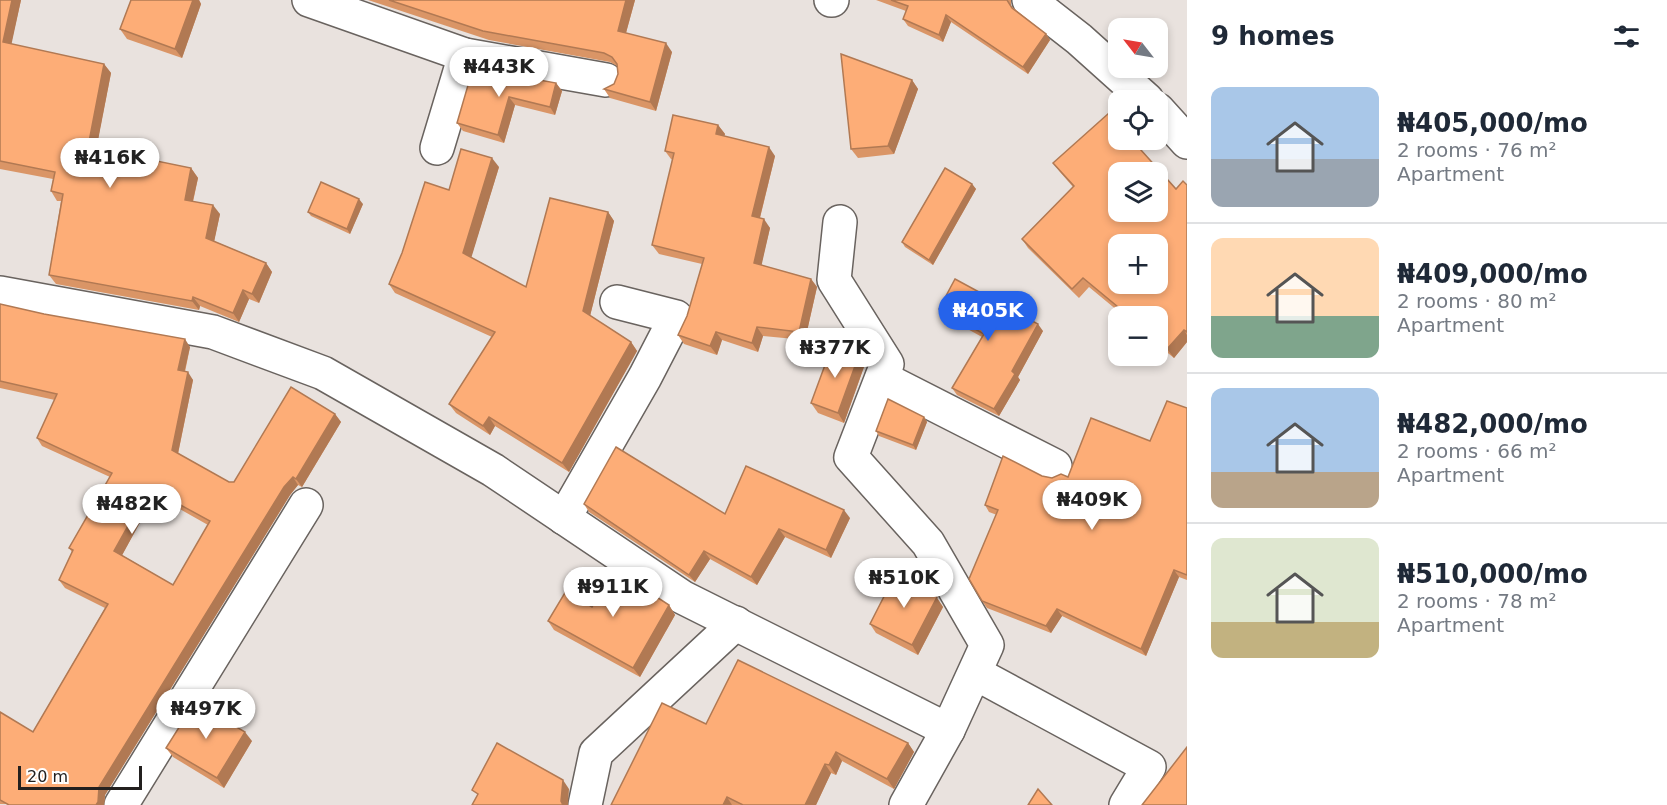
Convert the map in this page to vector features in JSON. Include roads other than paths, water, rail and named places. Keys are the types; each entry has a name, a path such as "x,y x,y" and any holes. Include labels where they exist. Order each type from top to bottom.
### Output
{"street":[{"path":"309,0 465,55 606,80"},
{"path":"1029,0 1079,39 1136,90"},
{"path":"437,148 465,55"},
{"path":"1168,122 1187,142"},
{"path":"840,222 834,280 887,364 851,457 928,543 987,645 948,730 906,805"},
{"path":"0,293 213,332 323,373 493,470 682,597 948,730"},
{"path":"564,518 645,377 676,316 617,302"},
{"path":"882,378 1055,466"},
{"path":"121,805 306,505"},
{"path":"585,805 596,753 736,623"},
{"path":"975,673 1149,767 1126,805"}]}
